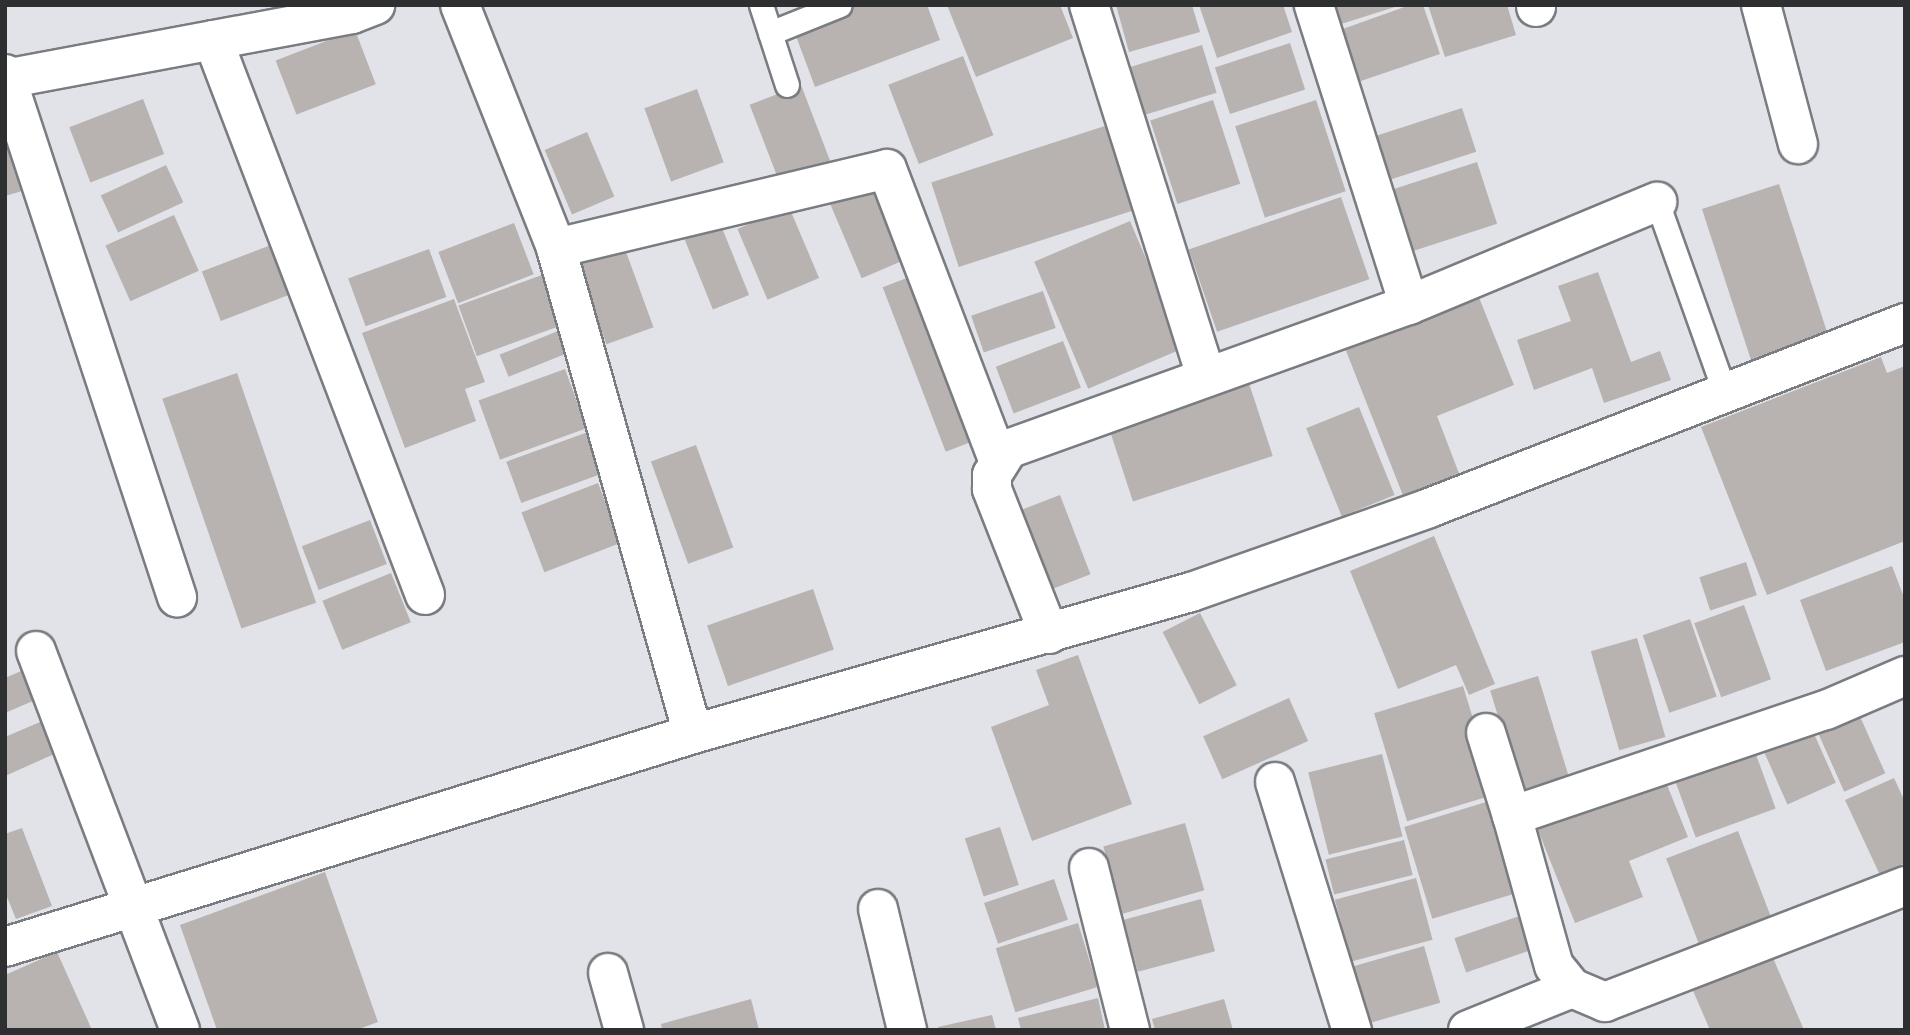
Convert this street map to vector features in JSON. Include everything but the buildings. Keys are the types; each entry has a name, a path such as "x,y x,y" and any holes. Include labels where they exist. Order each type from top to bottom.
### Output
{"street":[{"path":"177,597 6,77 213,40 375,5"},
{"path":"460,5 556,248 693,734"},
{"path":"1089,5 1206,376"},
{"path":"1314,5 1409,304"},
{"path":"1761,5 1798,144"},
{"path":"213,40 425,596"},
{"path":"556,248 887,169 999,462"},
{"path":"1049,634 992,489 999,462 1008,449 1409,304 1657,202"},
{"path":"5,947 132,911 693,734 1191,592 1429,508 1905,323"},
{"path":"36,650 132,911 180,1030"},
{"path":"1512,816 1826,710 1905,676"},
{"path":"1486,733 1555,966 1572,988 1605,1002 1905,886"},
{"path":"1275,782 1352,1030"},
{"path":"1089,868 1130,1030"},
{"path":"878,909 907,1030"},
{"path":"608,973 624,1030"},
{"path":"1468,1030 1572,988"}],"lane":[{"path":"761,5 787,85"},
{"path":"770,33 840,5"},
{"path":"1657,202 1725,393"}]}
